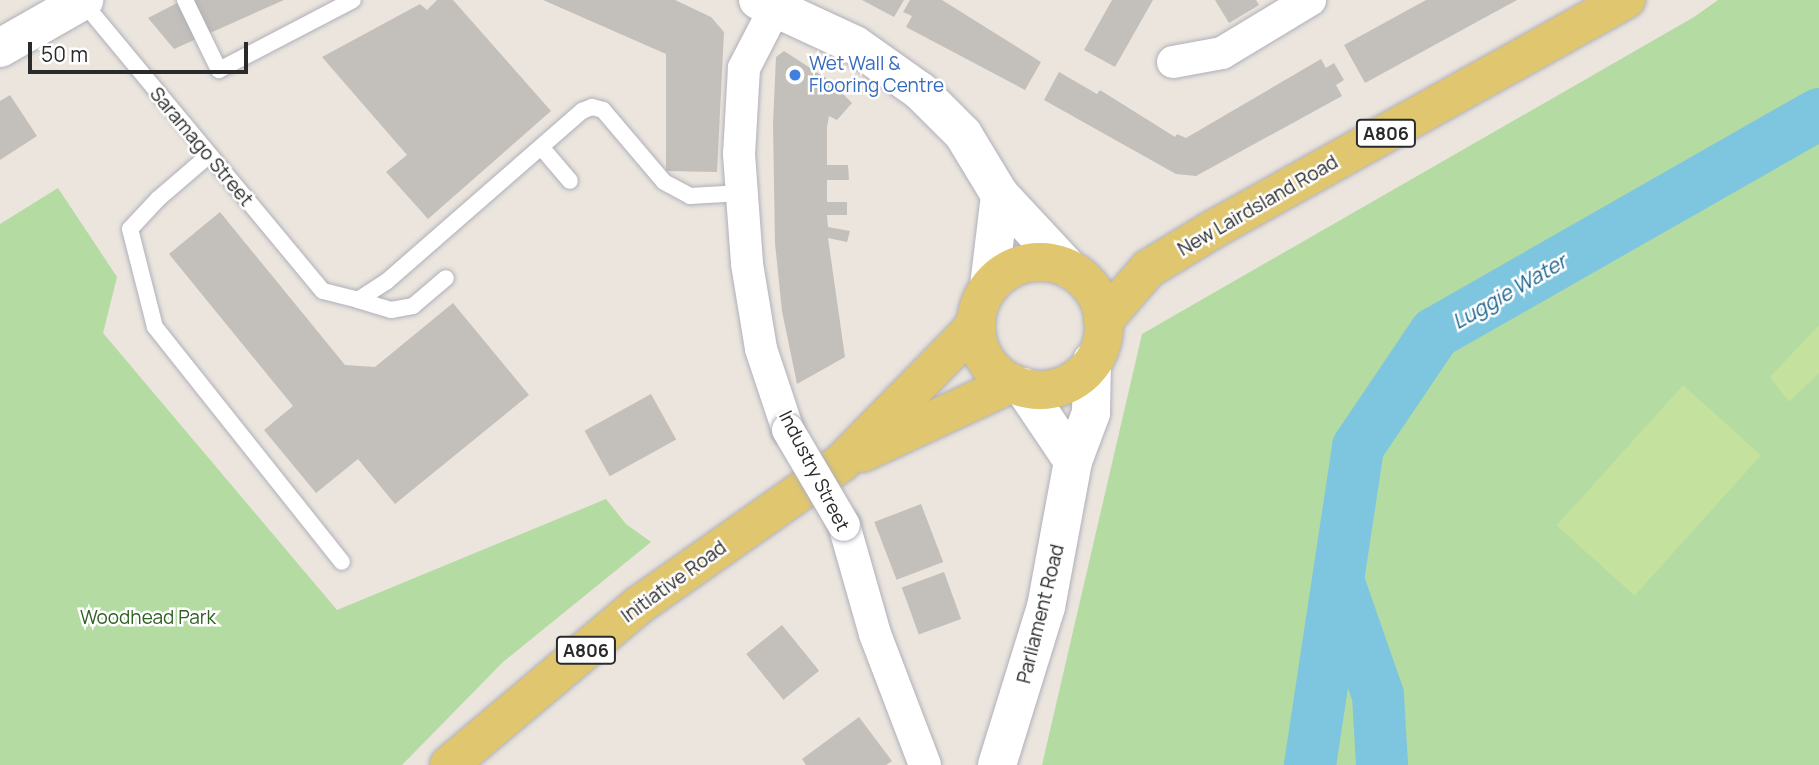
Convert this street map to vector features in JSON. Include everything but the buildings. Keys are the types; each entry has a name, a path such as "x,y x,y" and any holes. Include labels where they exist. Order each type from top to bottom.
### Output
{"main road":[{"name":"New Lairdsland Road","path":"1103,321 1148,269 1224,223 1626,0"},
{"path":"0,48 83,1"},
{"path":"766,4 855,45 920,91 963,134 1000,195 1074,272 1098,300 1103,321 1101,342 1093,361 1074,380 1049,389 1018,385 1000,375 981,352 976,322 982,297 989,286 1012,268 1026,263 1048,263 1074,272"},
{"path":"989,286 1000,195"},
{"name":"New Lairdsland Road","path":"1074,272 1148,269"},
{"name":"A806","path":"841,463 967,335 976,322"},
{"name":"Parliament Road","path":"997,765 1046,607 1073,461 1091,413 1093,361"},
{"path":"1018,385 1073,461"},
{"name":"A806","path":"841,463 1018,385"},
{"name":"Initiative Road","path":"449,765 639,605 841,463"}],"street":[{"path":"1173,62 1222,52 1310,0"},
{"name":"Industry Street","path":"766,4 744,68 739,154 747,264 761,349 788,430 844,525 875,634 925,765"}],"lane":[{"path":"185,0 219,70 353,0"},
{"name":"Saramago Street","path":"83,1 208,156 323,290 358,300"},
{"path":"358,300 386,282 582,111 592,107 603,110 664,182 690,196 742,193"},
{"path":"542,148 570,181"},
{"path":"208,156 158,199 130,229 155,327 342,562"},
{"path":"358,300 391,310 413,306 446,278"}],"green space":[{"path":"1718,0 1819,0 1819,765 1042,765 1142,334 1694,17"},
{"name":"Woodhead Park","path":"58,188 117,277 103,333 337,610 606,499 626,524 651,542 503,662 402,765 0,765 0,224"},
{"path":"1819,325 1819,373 1789,402 1770,377"},
{"path":"1683,385 1761,455 1635,596 1557,525"}],"waterway":[{"name":"Luggie Water","path":"1310,765 1358,447 1435,333 1819,114"},
{"name":"Luggie Water","path":"1340,586 1378,695 1382,765"}],"place":[{"name":"Wet Wall & Flooring Centre","path":"795,75"}]}
